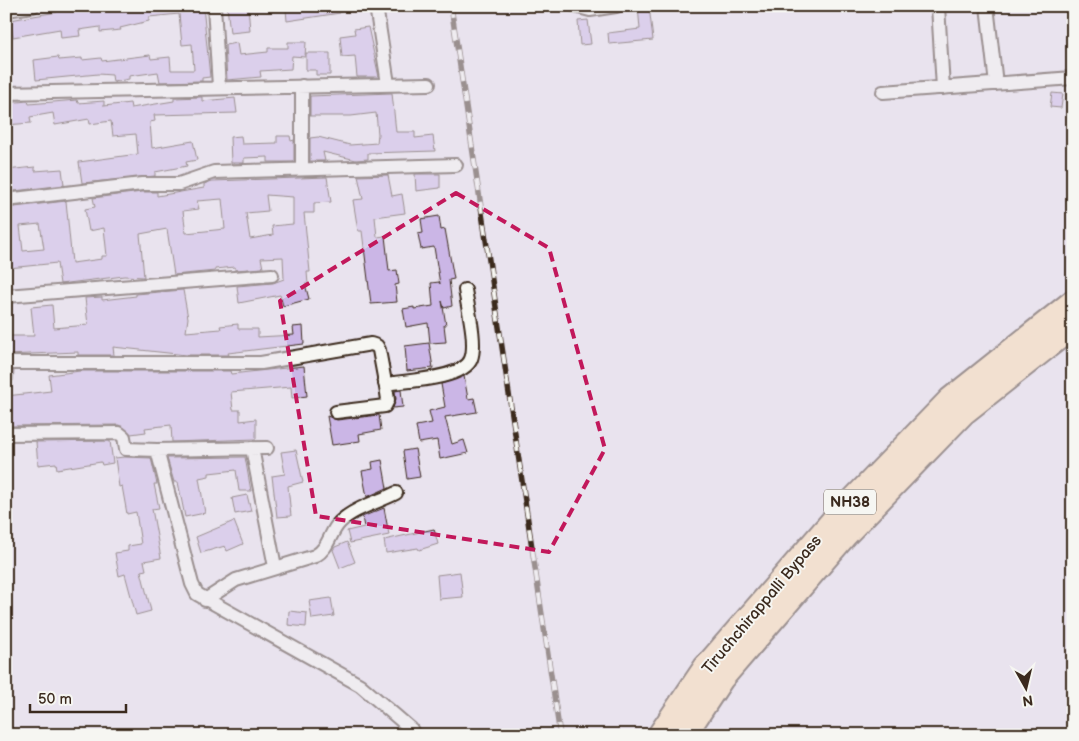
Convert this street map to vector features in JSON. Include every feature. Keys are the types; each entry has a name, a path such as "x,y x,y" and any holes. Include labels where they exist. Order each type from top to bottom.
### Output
{"highway":[{"name":"Tiruchchirappalli Bypass","path":"659,735 705,667 830,522 950,399 1073,301"},
{"name":"Tiruchchirappalli Bypass","path":"685,735 722,679 846,535 964,414 1073,327"}],"street":[{"path":"6,10 33,6"},
{"path":"214,6 219,87"},
{"path":"376,6 388,84"},
{"path":"575,6 590,10 616,6"},
{"path":"938,6 943,88"},
{"path":"987,6 996,84"},
{"path":"883,92 1073,78"},
{"path":"6,92 429,84"},
{"path":"302,86 302,169"},
{"path":"6,200 142,184 179,184 214,172 456,165"},
{"path":"6,296 272,275"},
{"path":"385,384 443,376 458,372 467,367 471,358 472,345 465,290"},
{"path":"6,363 261,363 371,344 377,346 380,350 388,400 385,406 336,412"},
{"path":"6,434 119,433 124,437 126,448 157,450 267,448"},
{"path":"252,448 275,567"},
{"path":"157,450 192,584 198,594 205,600 360,685 411,729 414,735"},
{"path":"205,600 236,580 315,556 323,551 333,531 346,517 396,494"}],"highlighted area":[{"path":"456,193 549,248 605,449 549,552 316,516 280,301"}],"building":[{"path":"57,6 76,6 76,8 203,6 210,77 202,78 202,81 160,82 158,72 129,76 129,79 113,82 112,75 98,74 36,80 34,60 58,57 59,60 101,58 102,61 150,55 151,59 170,57 171,70 194,70 192,44 182,45 179,14 149,17 149,21 120,28 121,30 100,32 100,27 79,30 80,36 61,38 60,29 13,37 10,20 57,12"},
{"path":"227,6 248,6 250,31 230,33"},
{"path":"300,6 339,6 340,13 287,21 286,9"},
{"path":"638,6 649,6 653,40 609,44 608,33 640,29"},
{"path":"588,20 591,44 580,45 578,21"},
{"path":"368,27 379,77 357,77 355,56 342,57 340,36 355,34 354,29"},
{"path":"288,42 306,42 305,57 292,56 291,69 260,71 261,77 227,80 225,45 237,43 239,55 268,52 268,48 288,48"},
{"path":"306,53 330,53 330,75 316,75 316,70 306,70"},
{"path":"392,93 396,132 415,132 415,138 433,136 435,151 368,153 368,159 356,160 323,152 325,161 310,161 310,138 318,137 350,145 377,143 378,134 376,113 351,116 310,116 310,96"},
{"path":"1052,93 1063,94 1061,108 1050,107"},
{"path":"202,97 202,101 235,98 237,113 154,115 155,121 150,122 152,148 193,141 197,160 186,162 187,166 155,172 155,176 82,183 79,162 138,154 136,134 113,136 111,121 90,124 89,119 55,125 53,113 30,117 31,123 6,125 6,103 28,101 29,104 77,100 78,103 104,101 104,106 130,103 131,108 174,101 174,98"},
{"path":"241,136 242,144 277,143 277,136 290,136 291,141 294,140 294,162 268,162 268,157 244,158 244,163 231,163 230,137"},
{"path":"35,167 35,171 62,169 64,185 6,192 6,170"},
{"path":"415,174 440,174 440,188 416,191"},
{"path":"388,175 392,196 402,194 405,213 375,217 377,237 385,236 389,271 397,270 399,284 395,285 397,302 371,304 362,231 358,231 353,200 363,199 358,176"},
{"path":"327,177 331,202 314,203 314,213 304,213 310,272 307,272 308,284 305,284 309,299 283,306 280,295 239,303 237,286 273,283 284,279 283,257 261,258 263,268 235,270 235,267 174,275 167,229 140,234 144,277 124,276 60,284 57,263 9,268 6,208 66,201 72,263 102,259 102,256 107,256 104,228 89,231 85,209 95,207 93,198 142,192 157,192 157,196 204,188 204,184 212,181","holes":["266,195 293,197 293,224 272,226 273,235 250,239 246,213 268,211","222,199 225,229 186,233 183,211 199,209 197,201","40,224 44,249 23,251 20,226"]},
{"path":"439,216 441,230 445,229 454,279 449,280 452,306 444,308 442,301 446,325 444,325 446,342 430,343 428,323 406,327 403,309 433,306 431,283 439,282 440,284 434,247 421,249 418,234 423,233 421,219"},
{"path":"183,290 188,318 186,332 221,329 220,326 238,324 238,329 258,329 258,337 294,335 293,327 303,326 304,344 228,353 229,355 186,355 113,347 114,355 78,355 78,352 6,355 6,336 34,336 31,307 52,305 54,328 88,325 85,298 102,297 102,300 136,296 136,294"},
{"path":"429,343 433,368 407,371 405,346"},
{"path":"304,366 307,396 292,398 291,387 231,392 233,410 240,410 240,421 256,419 256,439 172,442 171,425 145,428 146,432 131,434 119,425 8,426 6,396 51,391 49,375 80,371 230,371 231,374"},
{"path":"6,371 14,371 13,381 6,381"},
{"path":"464,376 468,399 474,398 477,412 445,417 452,444 464,440 468,453 440,459 437,440 419,443 416,426 432,423 429,411 445,407 441,384"},
{"path":"401,390 403,407 393,408 396,399 395,391"},
{"path":"379,415 381,430 359,434 360,441 332,445 327,416 337,420"},
{"path":"110,441 113,463 102,465 101,462 57,469 56,463 38,465 36,442"},
{"path":"415,449 420,477 407,479 403,451"},
{"path":"296,450 303,482 288,486 291,516 277,517 272,476 285,474 281,452"},
{"path":"245,457 251,491 239,491 236,470 209,473 209,476 199,478 205,513 185,517 178,482 174,482 167,458"},
{"path":"115,458 151,458 157,484 154,484 159,508 152,509 161,558 144,561 146,570 141,571 151,611 136,615 125,574 119,576 115,553 128,551 128,546 141,544 136,512 127,514 122,486 119,487"},
{"path":"382,460 387,488 367,497 362,471 373,469 372,462"},
{"path":"247,495 251,511 235,514 232,498"},
{"path":"384,508 389,535 350,543 347,531 364,527 362,517"},
{"path":"234,521 243,544 227,551 225,546 201,553 196,537"},
{"path":"434,529 438,544 419,550 418,548 386,553 384,540"},
{"path":"347,542 355,562 340,568 333,550 335,547"},
{"path":"460,572 463,597 439,599 437,575"},
{"path":"331,598 334,616 312,619 309,601"},
{"path":"289,611 307,613 306,627 288,625"}],"railway":[{"path":"451,6 560,735"}]}
